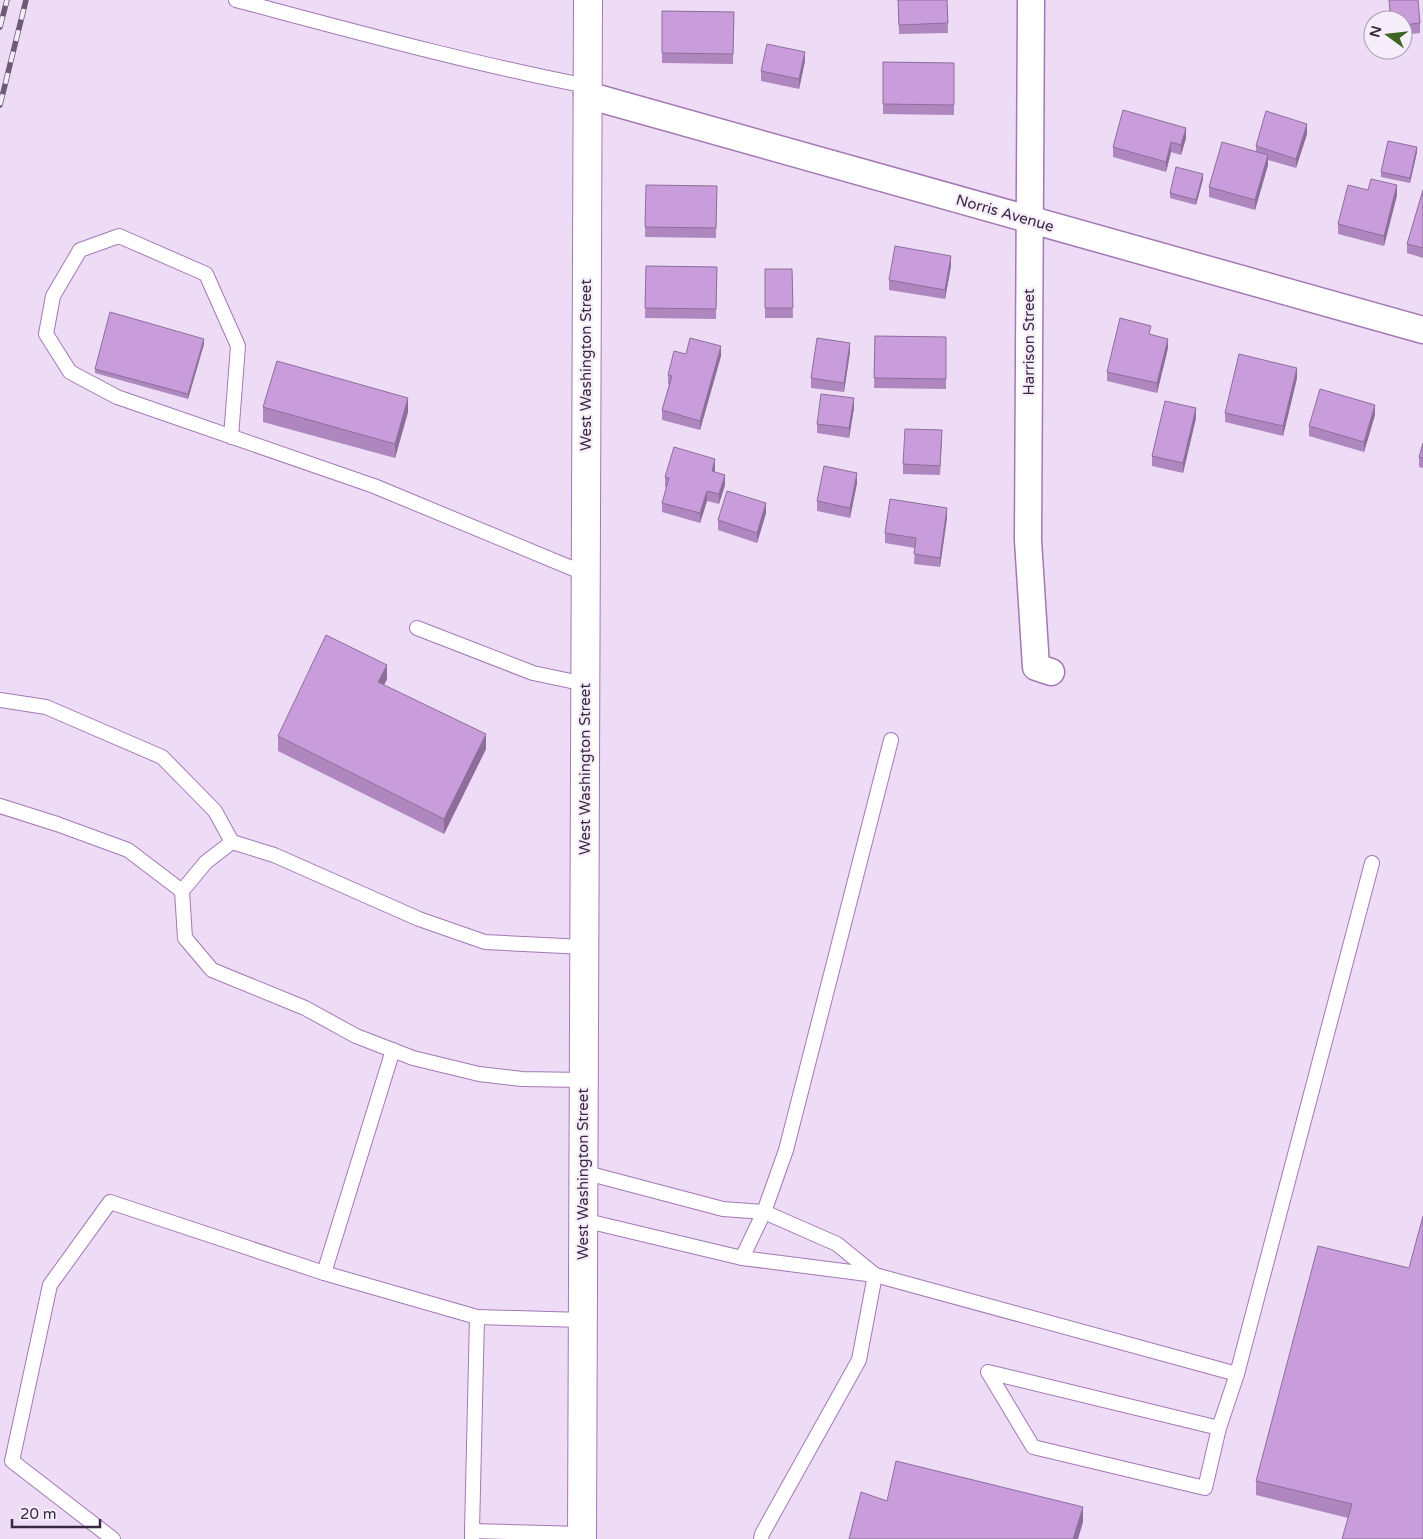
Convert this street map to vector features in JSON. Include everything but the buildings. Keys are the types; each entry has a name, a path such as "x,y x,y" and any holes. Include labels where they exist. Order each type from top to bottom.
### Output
{"main road":[{"name":"West Washington Street","path":"582,1537 588,0"}],"street":[{"name":"Harrison Street","path":"1031,0 1028,540 1036,667 1051,672"},
{"name":"Norris Avenue","path":"588,90 1030,220 1423,330"}],"lane":[{"path":"236,0 377,38 538,76 588,90"},
{"path":"231,437 238,346 206,274 119,236 80,250 53,296 46,334 70,372 117,397 231,437 374,486 586,574"},
{"path":"417,628 533,673 585,684"},
{"path":"0,700 46,707 162,757 215,812 232,842 274,855 419,919 485,942 584,947"},
{"path":"742,1258 764,1212 786,1150 891,740"},
{"path":"0,806 57,824 128,850 182,891"},
{"path":"232,842 206,862 182,891 185,938 212,970 305,1008 356,1036 413,1058 479,1074 522,1079 583,1080"},
{"path":"1219,1428 988,1372 1033,1447 1205,1488 1219,1428 1237,1374 1372,862"},
{"path":"324,1273 393,1050"},
{"path":"583,1172 724,1209 764,1212 837,1244 875,1275"},
{"path":"113,1539 12,1461 50,1285 110,1202 324,1273 477,1317 583,1320"},
{"path":"583,1220 742,1258 875,1275 1237,1374"},
{"path":"761,1539 762,1534 859,1360 875,1275"},
{"path":"477,1317 472,1535 582,1537"}],"railway":[{"path":"0,27 7,0"},
{"path":"0,105 26,0"}]}
